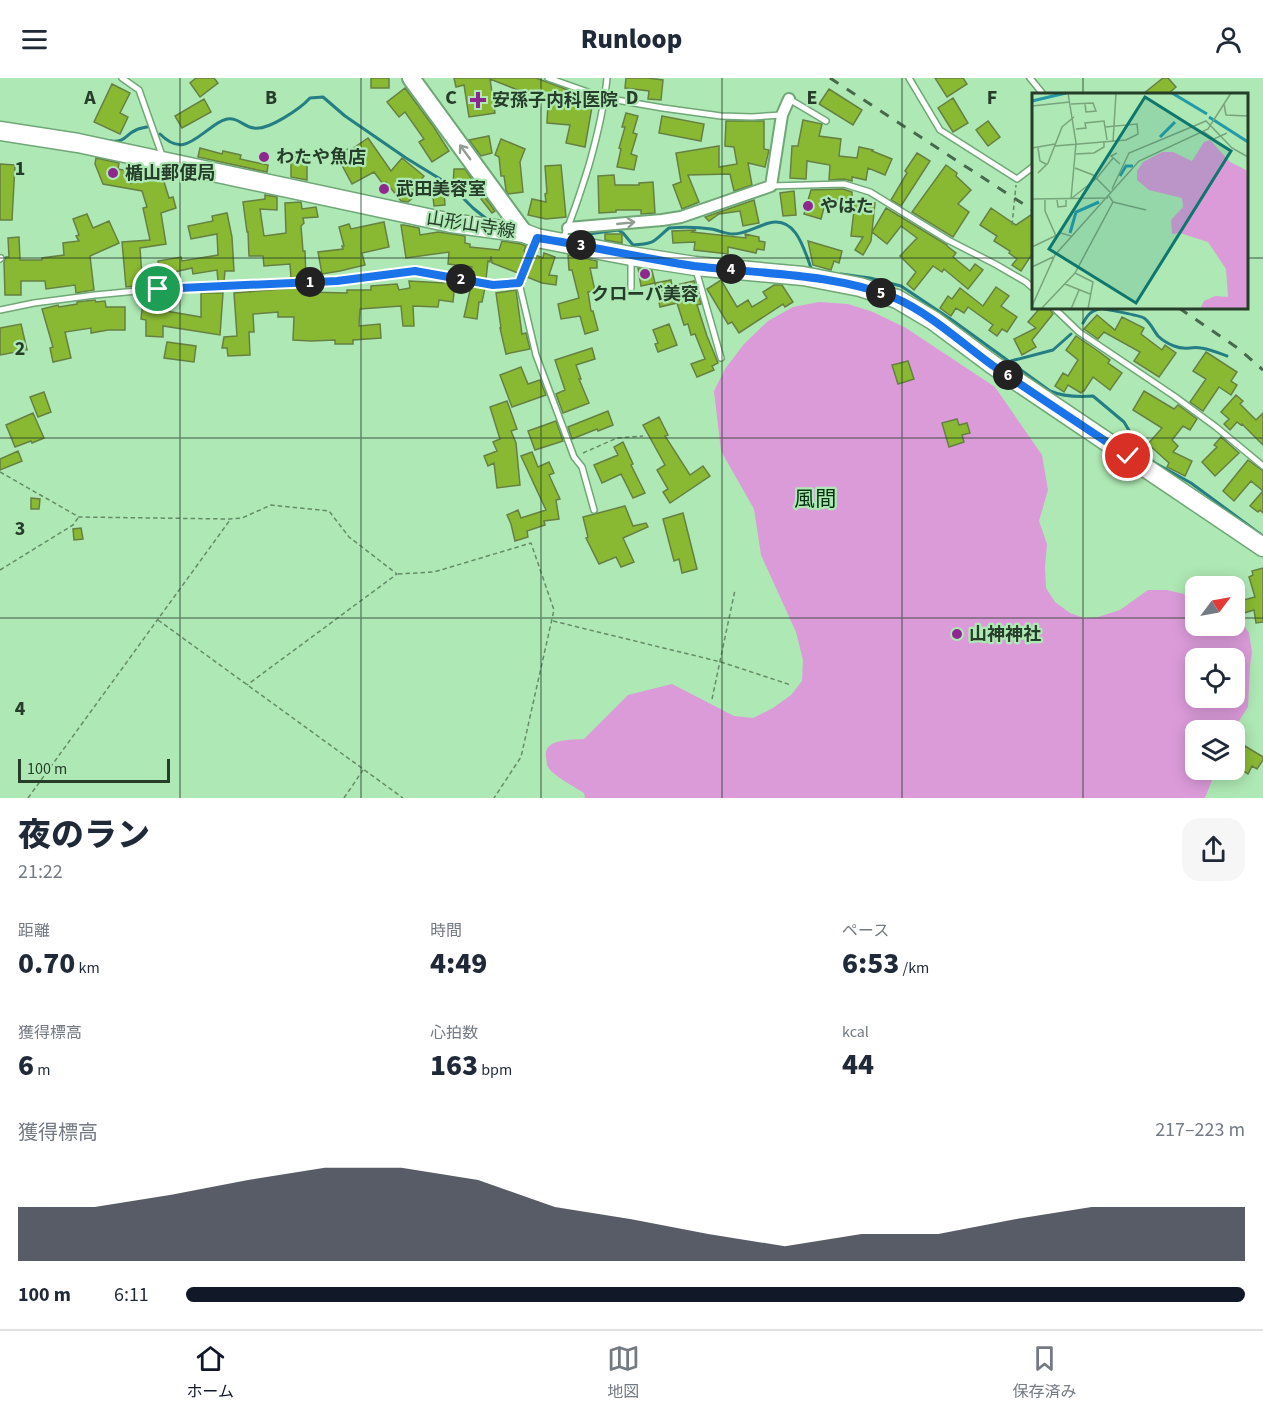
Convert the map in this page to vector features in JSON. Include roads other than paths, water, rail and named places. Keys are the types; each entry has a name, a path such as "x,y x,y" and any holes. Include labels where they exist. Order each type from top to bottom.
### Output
{"main road":[{"path":"411,78 531,236"},
{"name":"山形山寺線","path":"0,131 67,141 451,223 531,236 565,235 631,256 695,266 803,276 860,287 897,299 934,321 993,365 1263,547"}],"street":[{"path":"565,235 681,217 771,186 782,115 789,99"}],"lane":[{"path":"122,78 140,90 164,162"},
{"path":"548,78 605,98 663,108 721,116 782,115"},
{"path":"565,235 580,197 594,148 607,78"},
{"path":"909,78 940,130 1017,179 1032,168"},
{"path":"1030,78 1042,93"},
{"path":"789,99 826,122"},
{"path":"771,186 844,184 870,192 948,240 1011,273 1032,288"},
{"path":"531,236 519,283 536,355 574,458 582,467 594,510"},
{"path":"631,256 631,288"},
{"path":"695,266 721,358"},
{"path":"0,310 34,303 148,290 337,281 415,271 493,285 519,283"},
{"path":"1055,309 1079,332 1199,414 1263,466"}],"waterway":[{"path":"160,134 174,144 180,145 192,141 219,122 229,119 250,127 260,128 284,118 310,98 323,97 345,116 450,185 473,208 490,220"},
{"path":"111,141 119,141 137,129 147,127"},
{"path":"581,235 618,230 633,245 640,245 654,241 669,228 706,228 733,234 778,222 786,224 798,236 811,268 814,270"},
{"path":"841,274 901,286 1050,391 1072,396 1093,396 1124,422 1143,454 1191,483 1263,536"},
{"path":"1083,323 1090,314 1097,310 1130,314 1144,318 1158,336 1172,345 1204,349 1227,356"},
{"path":"1011,361 1053,350 1071,334"}],"railway":[{"path":"830,78 1032,210"},
{"path":"1180,309 1239,349 1263,370"}],"place":[{"name":"安孫子内科医院","path":"478,100"},
{"name":"わたや魚店","path":"264,157"},
{"name":"楯山郵便局","path":"113,173"},
{"name":"武田美容室","path":"384,189"},
{"name":"やはた","path":"808,206"},
{"name":"クローバ美容","path":"645,274"},
{"name":"山神神社","path":"957,634"}],"district":[{"name":"風間","path":"815,499"}]}
